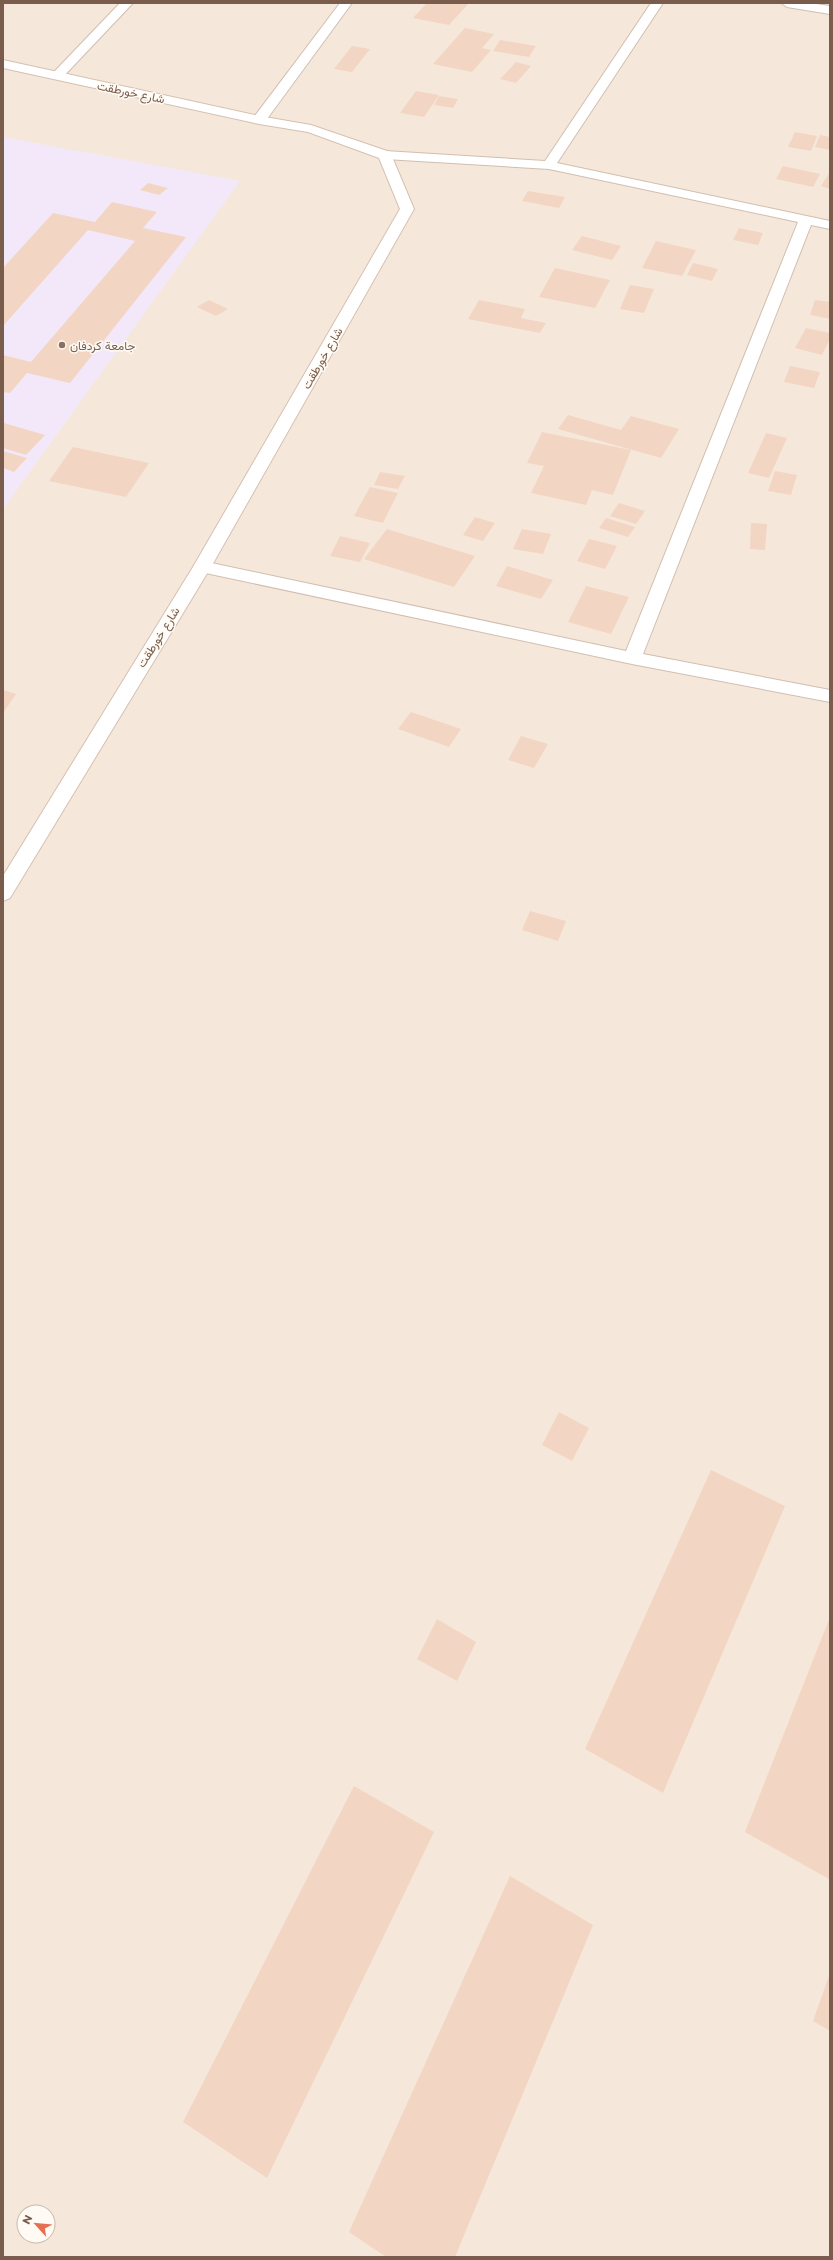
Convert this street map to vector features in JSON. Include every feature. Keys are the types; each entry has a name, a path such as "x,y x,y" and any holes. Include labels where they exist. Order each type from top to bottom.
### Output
{"street":[{"path":"57,76 127,3"},
{"path":"259,120 346,3"},
{"path":"549,165 657,3"},
{"path":"787,3 830,10"},
{"name":"شارع خورطقت","path":"3,64 259,120 311,129 385,155 407,210 202,567 3,893"},
{"path":"385,155 549,165 830,225"},
{"path":"632,658 806,220"},
{"path":"202,567 632,658 830,696"}],"shaded area":[{"path":"3,3 830,3 830,2257 3,2257"},
{"name":"جامعة كردفان","path":"3,137 240,181 3,509"}],"building":[{"path":"427,3 469,3 449,25 413,18"},
{"path":"465,28 494,34 482,48 491,50 472,72 433,64"},
{"path":"500,40 536,46 529,57 493,51"},
{"path":"352,46 370,49 352,72 334,69"},
{"path":"516,62 531,66 516,83 500,79"},
{"path":"416,91 439,95 424,117 400,113"},
{"path":"439,96 458,99 453,108 434,105"},
{"path":"795,132 817,136 811,151 788,147"},
{"path":"820,135 830,137 830,150 815,147"},
{"path":"783,166 820,174 813,187 776,179"},
{"path":"830,172 830,189 821,186"},
{"path":"148,183 168,188 159,195 140,190"},
{"path":"528,191 565,197 559,208 522,201"},
{"path":"112,202 157,212 143,228 186,237 70,383 27,373 10,393 3,392 3,355 31,362 135,241 88,230 3,326 3,268 53,213 95,222"},
{"path":"739,228 763,233 758,245 733,240"},
{"path":"582,236 621,246 612,260 572,250"},
{"path":"656,241 696,250 682,276 642,268"},
{"path":"693,263 718,269 712,281 687,275"},
{"path":"555,268 610,280 595,308 539,297"},
{"path":"630,285 654,289 644,313 620,309"},
{"path":"209,300 228,309 216,316 197,307"},
{"path":"479,300 525,309 521,318 546,323 540,333 468,319"},
{"path":"815,300 830,302 830,319 810,315"},
{"path":"806,328 830,333 830,339 822,355 795,348"},
{"path":"790,366 820,372 814,388 784,382"},
{"path":"568,415 621,430 631,416 679,429 661,458 558,429"},
{"path":"3,423 45,435 26,455 3,448"},
{"path":"542,432 631,450 613,495 592,490 586,505 531,493 544,466 527,463"},
{"path":"766,433 787,438 769,478 748,473"},
{"path":"73,447 149,463 126,497 49,481"},
{"path":"3,451 27,458 14,472 3,468"},
{"path":"775,471 797,475 791,495 768,491"},
{"path":"380,472 405,476 398,489 374,485"},
{"path":"370,487 398,493 383,523 354,516"},
{"path":"619,503 645,511 636,524 610,516"},
{"path":"475,517 495,523 483,541 463,535"},
{"path":"606,518 635,527 628,537 599,528"},
{"path":"751,523 767,524 765,550 750,549"},
{"path":"387,529 475,556 454,587 364,559"},
{"path":"522,529 551,534 543,554 513,549"},
{"path":"340,536 370,543 360,562 330,556"},
{"path":"589,539 617,546 605,569 577,561"},
{"path":"507,566 553,580 541,599 496,586"},
{"path":"586,586 629,597 611,634 568,622"},
{"path":"3,690 16,694 3,713"},
{"path":"411,712 461,729 449,747 398,729"},
{"path":"521,736 548,744 534,768 508,760"},
{"path":"530,911 566,921 558,941 522,930"},
{"path":"559,1412 589,1428 572,1461 542,1445"},
{"path":"711,1470 785,1506 663,1793 585,1749"},
{"path":"830,1617 830,1875 829,1879 745,1832"},
{"path":"437,1619 476,1642 457,1681 417,1659"},
{"path":"354,1786 434,1832 267,2178 183,2122"},
{"path":"510,1876 593,1925 455,2257 386,2257 349,2232"},
{"path":"830,1973 830,2031 813,2021"}],"place":[{"name":"جامعة كردفان","path":"62,345"}]}
